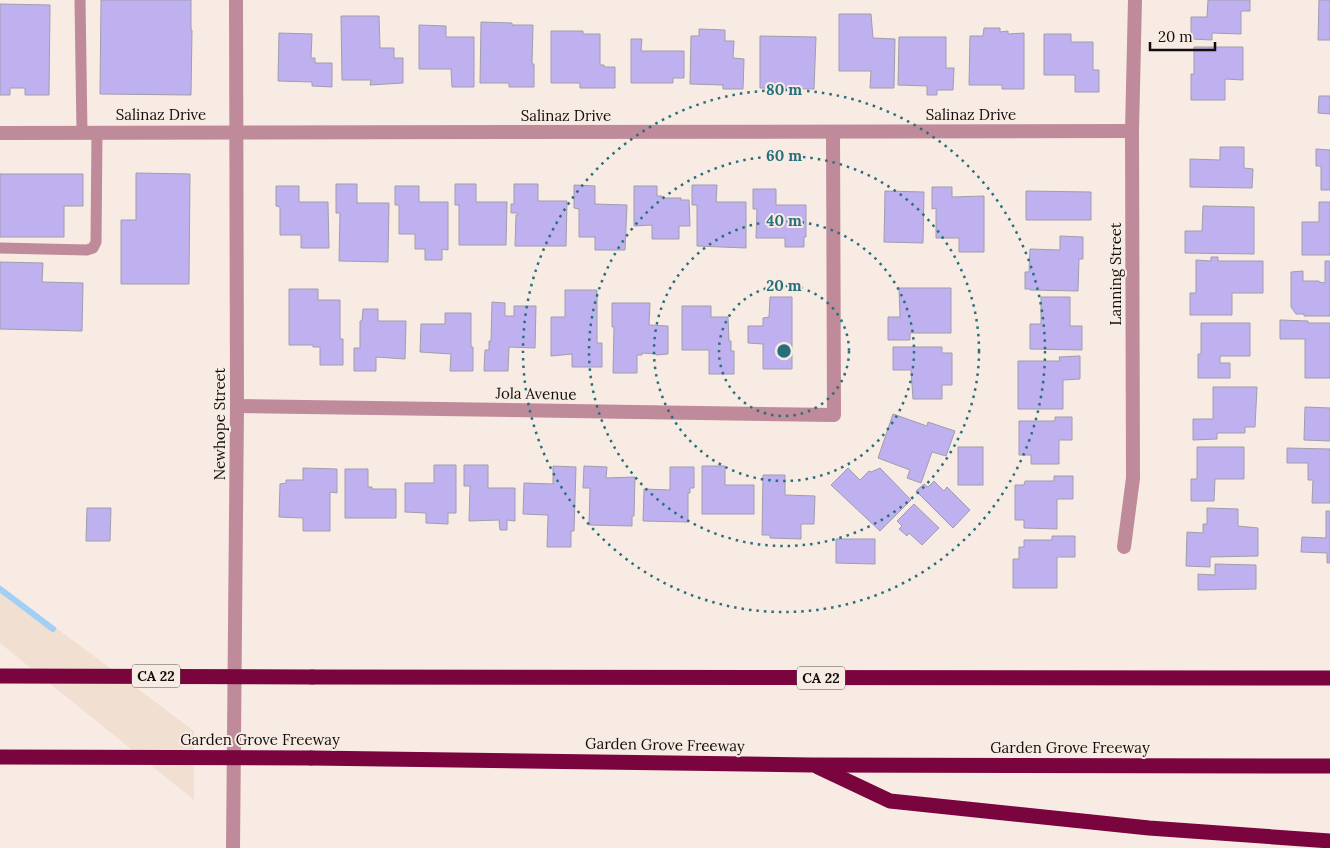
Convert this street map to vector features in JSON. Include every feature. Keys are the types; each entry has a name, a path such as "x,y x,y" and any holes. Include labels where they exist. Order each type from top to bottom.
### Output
{"highway":[{"name":"CA 22","path":"0,676 1330,678"},
{"name":"Garden Grove Freeway","path":"0,757 311,758 812,764 1330,766"},
{"path":"812,764 890,801 1149,828 1330,841"}],"street":[{"name":"Newhope Street","path":"233,848 237,406 236,0"},
{"name":"Lanning Street","path":"1124,548 1133,478 1132,131 1135,0"},
{"name":"Salinaz Drive","path":"0,133 236,131 1132,131"},
{"name":"Jola Avenue","path":"237,406 834,415 833,132"}],"lane":[{"path":"80,0 82,132"},
{"path":"0,248 87,250 93,248 96,242 97,132"}],"shaded area":[{"path":"0,586 194,731 194,800 0,643"}],"building":[{"path":"101,0 191,0 191,95 100,94"},
{"path":"1208,0 1250,0 1250,11 1241,11 1241,34 1212,33 1212,40 1191,39 1191,17 1207,17"},
{"path":"1319,0 1330,0 1330,40 1318,40"},
{"path":"0,4 50,5 49,95 25,95 25,88 10,88 10,95 0,95"},
{"path":"839,14 871,14 873,38 895,39 894,88 870,88 871,71 839,71"},
{"path":"341,16 379,16 380,48 394,48 394,58 403,58 403,83 370,85 371,80 342,80"},
{"path":"481,22 533,25 532,64 534,64 534,87 509,87 509,83 480,83"},
{"path":"419,25 446,26 446,37 474,37 474,87 452,87 451,69 419,69"},
{"path":"984,28 1000,28 1000,32 1008,31 1008,34 1024,33 1024,89 1002,89 1002,85 969,85 970,36 983,36"},
{"path":"699,29 725,30 725,41 734,41 733,58 744,59 743,89 723,89 723,85 690,84 691,36 699,36"},
{"path":"551,31 583,31 583,34 600,34 600,65 615,67 615,88 580,88 580,83 551,83"},
{"path":"279,33 312,34 311,58 315,58 315,63 332,63 332,87 312,86 312,82 278,81"},
{"path":"1044,34 1071,34 1071,42 1093,42 1093,70 1099,70 1099,92 1075,92 1075,75 1044,75"},
{"path":"760,36 816,37 814,89 760,88"},
{"path":"899,37 946,37 946,68 954,68 953,90 937,90 937,95 927,95 927,86 898,85"},
{"path":"631,39 642,39 641,51 684,51 684,78 673,78 673,83 631,83"},
{"path":"1194,47 1243,47 1243,80 1225,79 1225,100 1191,100 1191,74 1194,74"},
{"path":"1319,96 1330,96 1330,114 1318,113"},
{"path":"1220,147 1244,147 1244,168 1253,169 1252,188 1190,187 1190,159 1220,160"},
{"path":"1316,149 1330,150 1330,190 1321,190 1321,166 1316,166"},
{"path":"136,173 190,174 189,284 121,284 121,220 136,220"},
{"path":"0,174 83,174 83,206 64,206 64,237 0,237"},
{"path":"336,184 357,184 357,203 389,203 388,262 339,261 340,213 336,213"},
{"path":"455,184 476,184 476,202 507,202 506,245 459,245 459,205 455,205"},
{"path":"514,184 538,184 538,201 567,201 566,246 515,246 516,215 518,213 511,213 511,204 514,204"},
{"path":"574,185 595,186 595,204 627,205 625,250 595,250 595,237 579,237 579,209 574,208"},
{"path":"692,185 717,185 716,202 746,202 746,248 697,246 697,205 692,205"},
{"path":"276,186 299,186 299,202 328,202 329,248 301,248 301,235 280,235 280,207 276,206"},
{"path":"395,186 419,186 419,202 448,202 448,250 442,249 442,260 425,260 425,249 415,249 415,234 399,234 399,205 395,205"},
{"path":"634,186 657,186 657,196 689,200 690,226 679,226 679,239 652,239 652,225 634,226"},
{"path":"932,187 952,187 952,197 984,196 984,252 959,252 959,238 936,238 936,208 932,209"},
{"path":"753,189 776,189 776,205 806,205 806,237 804,237 804,247 785,247 785,238 756,238 757,209 753,209"},
{"path":"885,191 924,192 923,243 884,242"},
{"path":"1026,191 1091,192 1091,220 1026,220"},
{"path":"1319,202 1330,202 1330,255 1302,255 1302,222 1319,222"},
{"path":"1203,206 1254,207 1254,254 1185,253 1185,231 1202,231"},
{"path":"1060,236 1083,237 1083,259 1079,259 1078,291 1025,289 1025,272 1029,272 1030,249 1060,250"},
{"path":"1211,257 1218,257 1218,261 1263,261 1263,293 1232,293 1232,315 1190,315 1190,293 1196,293 1196,260 1211,261"},
{"path":"1325,261 1330,261 1330,316 1304,316 1304,314 1296,314 1291,307 1291,272 1303,271 1303,281 1325,283"},
{"path":"0,262 43,263 42,282 83,283 82,331 0,329"},
{"path":"899,288 951,288 951,333 910,333 910,340 888,340 888,317 900,317"},
{"path":"289,289 318,289 318,300 340,300 340,339 343,339 343,365 320,365 320,347 313,347 313,345 289,345"},
{"path":"565,290 597,290 597,343 602,343 602,367 572,367 572,354 551,356 551,317 565,317"},
{"path":"770,297 792,297 792,369 763,369 763,344 748,343 748,326 763,326 763,318 769,317"},
{"path":"1041,297 1070,297 1070,326 1082,326 1082,350 1030,349 1030,324 1041,324"},
{"path":"492,302 505,303 505,316 514,316 514,306 536,306 535,348 509,347 508,371 484,371 485,350 489,350 489,341 491,341"},
{"path":"612,303 650,303 649,325 668,326 668,354 642,353 642,355 637,355 637,373 613,373 614,327 612,327"},
{"path":"682,306 711,306 711,317 728,317 729,341 731,341 731,351 734,351 734,374 709,374 709,350 682,350"},
{"path":"363,309 378,309 378,321 406,321 405,359 376,357 376,371 354,371 354,348 360,348 360,321 362,321"},
{"path":"445,313 471,313 473,371 450,371 451,354 420,352 421,324 445,324"},
{"path":"1280,320 1330,323 1330,378 1305,378 1305,339 1280,339"},
{"path":"1201,323 1250,323 1250,356 1220,356 1220,363 1230,363 1230,378 1198,378 1198,354 1201,354"},
{"path":"893,347 942,347 942,353 952,353 952,385 942,385 942,399 913,399 911,370 893,370"},
{"path":"1080,356 1080,379 1063,380 1063,409 1018,409 1018,361 1060,361 1059,357"},
{"path":"1213,387 1257,387 1255,427 1245,427 1245,433 1217,433 1217,439 1193,440 1193,419 1213,419"},
{"path":"1305,407 1330,408 1330,441 1304,440"},
{"path":"893,414 927,426 928,422 955,431 946,456 932,452 921,483 907,478 910,470 878,458"},
{"path":"1055,417 1072,417 1072,440 1059,440 1059,464 1031,464 1031,455 1019,455 1019,421 1055,421"},
{"path":"958,447 983,447 983,485 958,485"},
{"path":"1197,447 1244,447 1244,479 1215,479 1214,501 1191,501 1191,479 1197,479"},
{"path":"1287,448 1330,449 1330,503 1312,503 1313,480 1308,480 1308,463 1287,463"},
{"path":"434,465 456,465 456,513 448,513 448,524 426,523 426,513 405,512 405,483 434,483"},
{"path":"464,465 488,465 488,488 515,488 515,521 507,520 507,530 500,530 499,520 469,521 470,486 464,486"},
{"path":"553,466 576,467 574,531 571,531 571,547 547,547 548,515 523,514 524,483 553,484"},
{"path":"584,466 607,467 606,478 635,477 632,526 589,525 590,488 583,488"},
{"path":"702,466 725,466 725,485 754,485 754,514 702,514"},
{"path":"670,467 694,467 694,488 690,488 690,493 688,493 688,522 643,521 644,489 670,490"},
{"path":"303,468 337,469 337,493 330,492 330,531 303,531 303,518 279,517 280,484 286,483 286,480 303,480"},
{"path":"848,468 860,480 869,471 880,468 911,500 880,531 831,485"},
{"path":"345,469 368,469 368,487 372,487 372,489 396,489 396,518 345,518"},
{"path":"763,475 785,475 785,495 815,496 814,524 801,524 801,539 770,538 770,535 762,535"},
{"path":"1054,476 1073,476 1073,499 1057,499 1057,529 1024,528 1024,520 1015,520 1015,485 1024,485 1025,481 1054,481"},
{"path":"934,481 944,491 947,487 970,510 953,528 916,491 924,484 928,487"},
{"path":"914,504 939,528 922,545 909,533 907,536 899,529 902,526 897,521"},
{"path":"87,508 111,508 110,541 86,541"},
{"path":"1207,508 1238,509 1238,526 1258,528 1258,556 1210,557 1210,567 1186,566 1187,532 1203,533 1203,524 1207,524"},
{"path":"1326,511 1330,511 1330,563 1327,563 1327,553 1301,552 1302,537 1326,538"},
{"path":"1052,536 1075,536 1075,557 1057,557 1057,588 1013,588 1013,559 1019,559 1019,547 1024,547 1024,540 1052,540"},
{"path":"836,539 875,539 875,564 836,563"},
{"path":"1215,564 1256,565 1256,589 1198,590 1198,574 1215,575"}],"waterway":[{"path":"0,589 53,629"}]}
